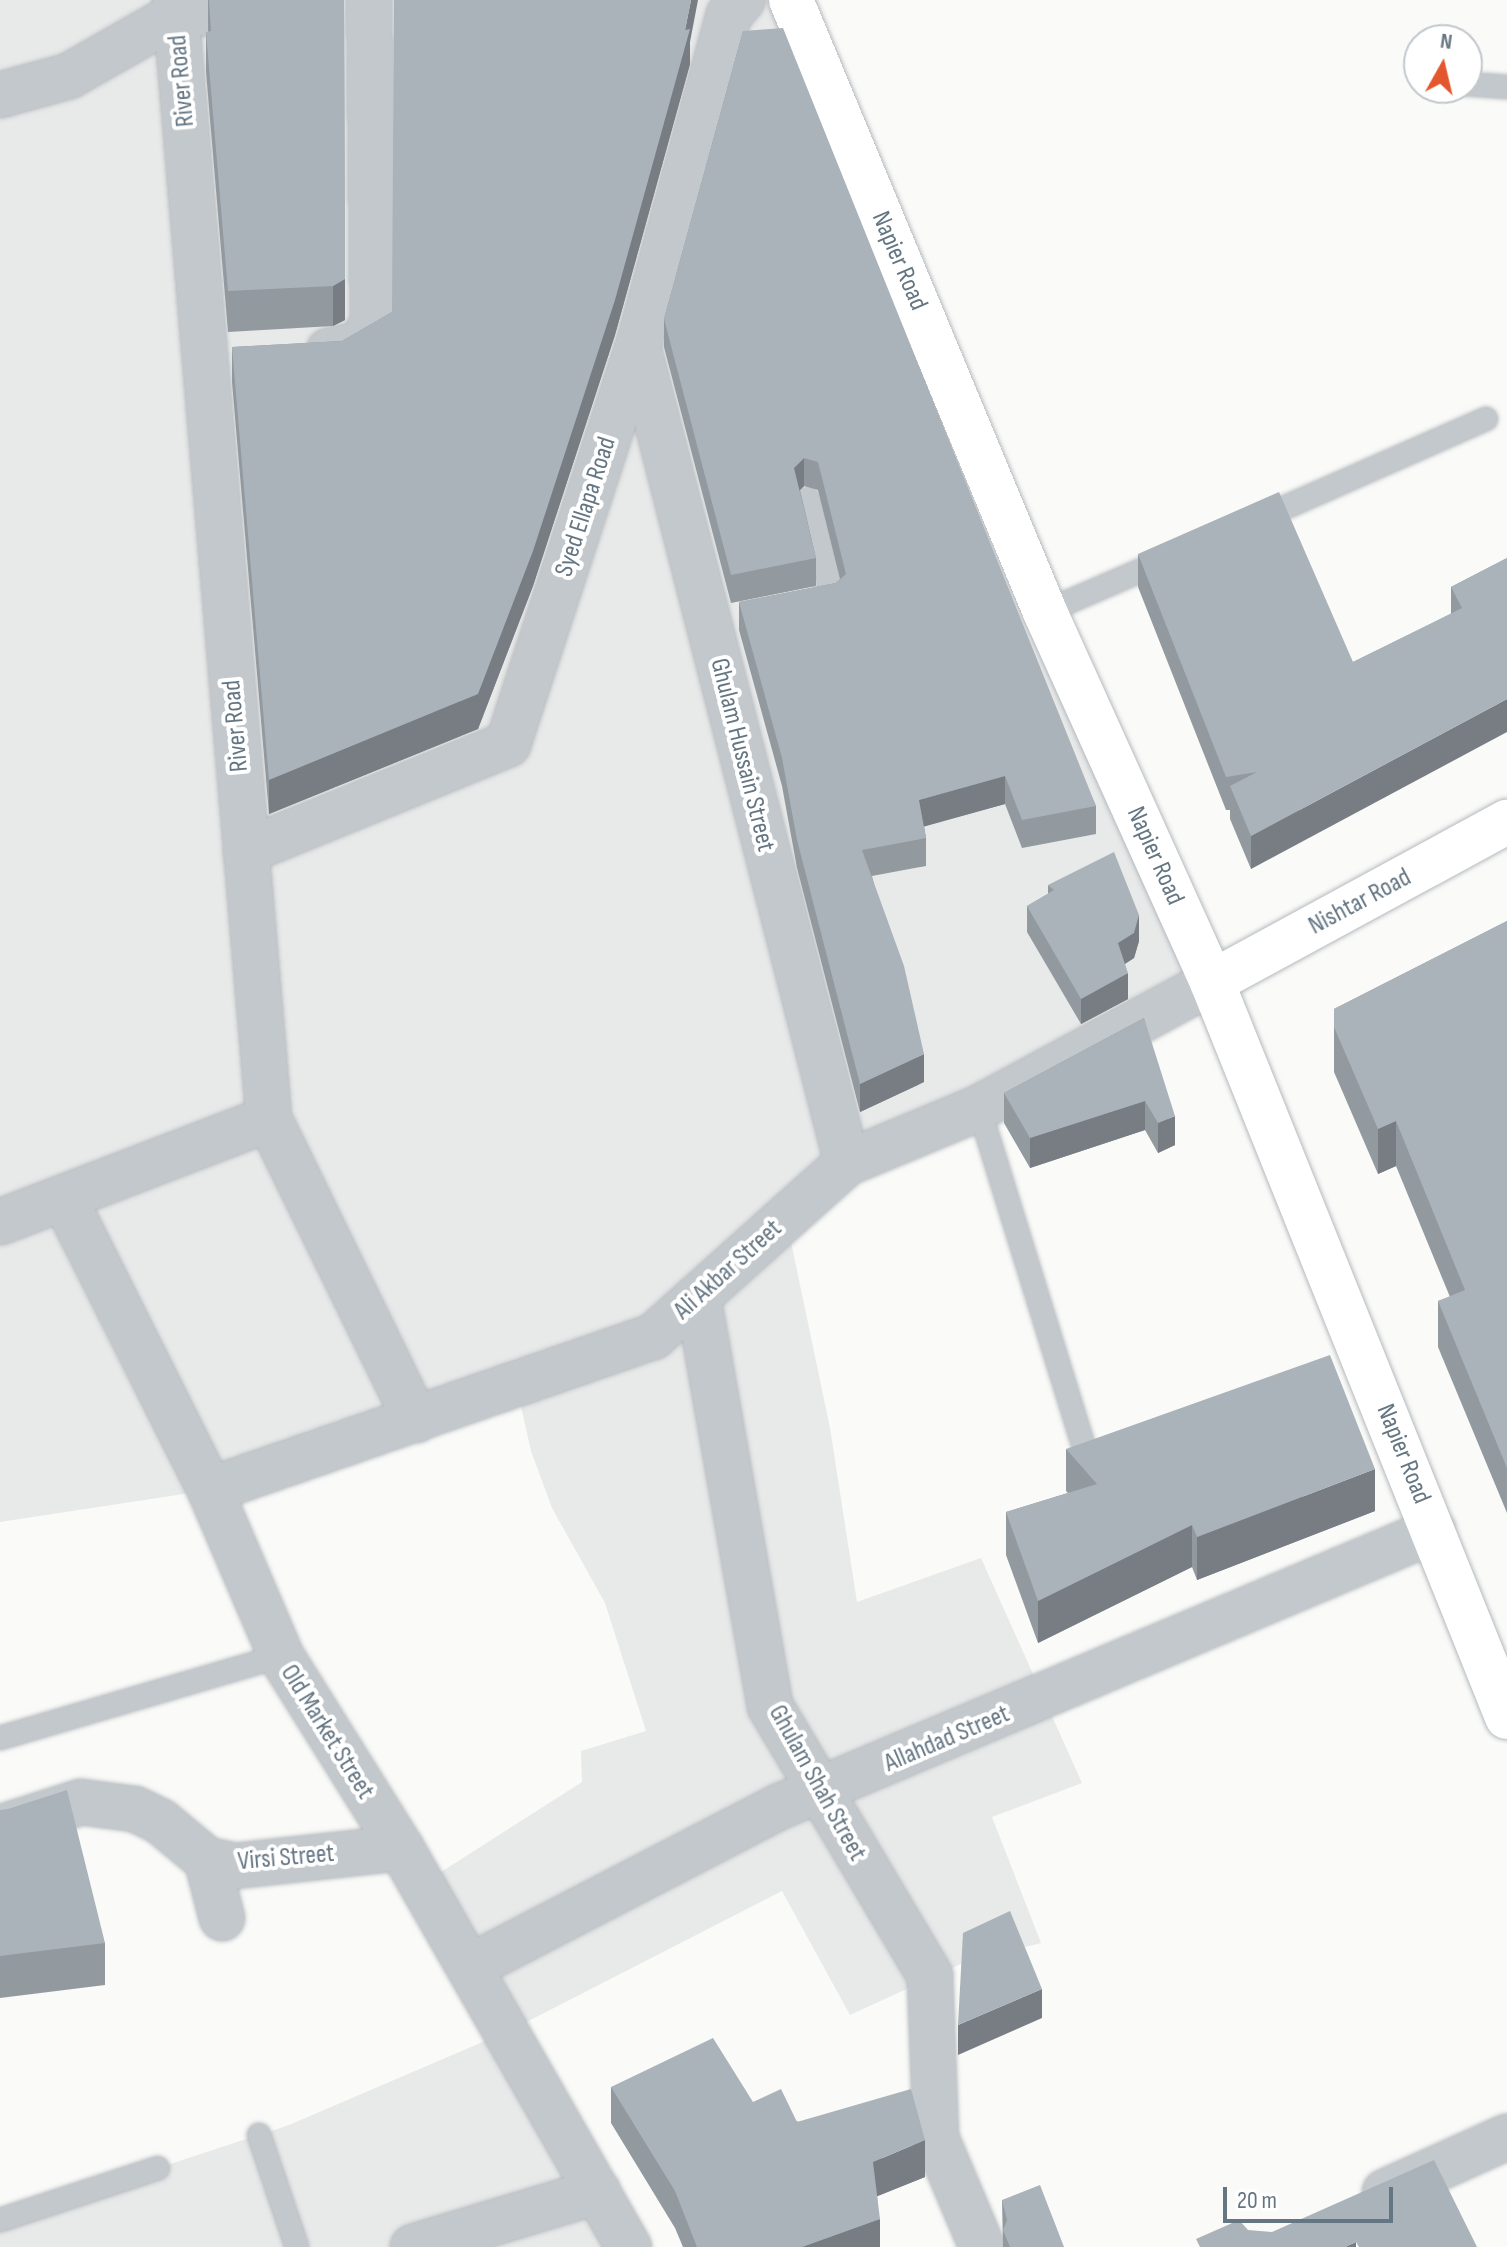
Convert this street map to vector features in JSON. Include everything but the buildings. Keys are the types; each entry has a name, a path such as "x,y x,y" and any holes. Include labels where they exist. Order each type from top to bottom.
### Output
{"main road":[{"name":"Napier Road","path":"791,0 1045,612 1212,982 1507,1717"},
{"name":"Nishtar Road","path":"1212,982 1507,822"}],"street":[{"path":"295,353 361,344 373,323 347,0"},
{"name":"Syed Ellapa Road","path":"246,851 508,744 638,347 729,15 742,0"},
{"path":"0,95 69,76 176,8 237,10"},
{"name":"River Road","path":"176,8 269,1119 416,1420"},
{"name":"Ghulam Hussain Street","path":"638,347 724,619 847,1163"},
{"path":"204,358 250,355"},
{"name":"Ali Akbar Street","path":"210,1490 653,1337 847,1163 979,1108 1212,982"},
{"path":"0,1222 269,1119"},
{"name":"Old Market Street","path":"64,1198 210,1490 281,1656 401,1848 629,2247"},
{"name":"Ghulam Shah Street","path":"698,1297 770,1706 819,1794 930,1976 936,2138 982,2247"},
{"name":"Allahdad Street","path":"470,1967 781,1806 819,1794 1433,1531"},
{"name":"Virsi Street","path":"0,1828 81,1802 135,1809 160,1821 207,1860 235,1866 401,1848"},
{"path":"207,1860 222,1918"},
{"path":"1351,2207 1507,2137"},
{"path":"413,2247 598,2191"}],"lane":[{"path":"1483,85 1507,87"},
{"path":"1231,531 1486,419"},
{"path":"802,603 833,597 808,499"},
{"path":"1045,612 1189,549"},
{"path":"979,1108 1090,1467"},
{"path":"0,1738 281,1656"},
{"path":"259,2135 297,2247"},
{"path":"0,2220 158,2168"}],"shaded area":[{"path":"0,0 791,0 1225,1004 847,1163 786,1218 830,1428 857,1602 981,1558 1082,1783 992,1817 1041,1943 963,1963 850,2015 782,1891 507,2032 628,2247 0,2247 0,2220 289,2125 506,2032 419,1886 582,1782 581,1751 646,1731 605,1603 552,1508 531,1451 516,1384 210,1490 0,1522"}]}
